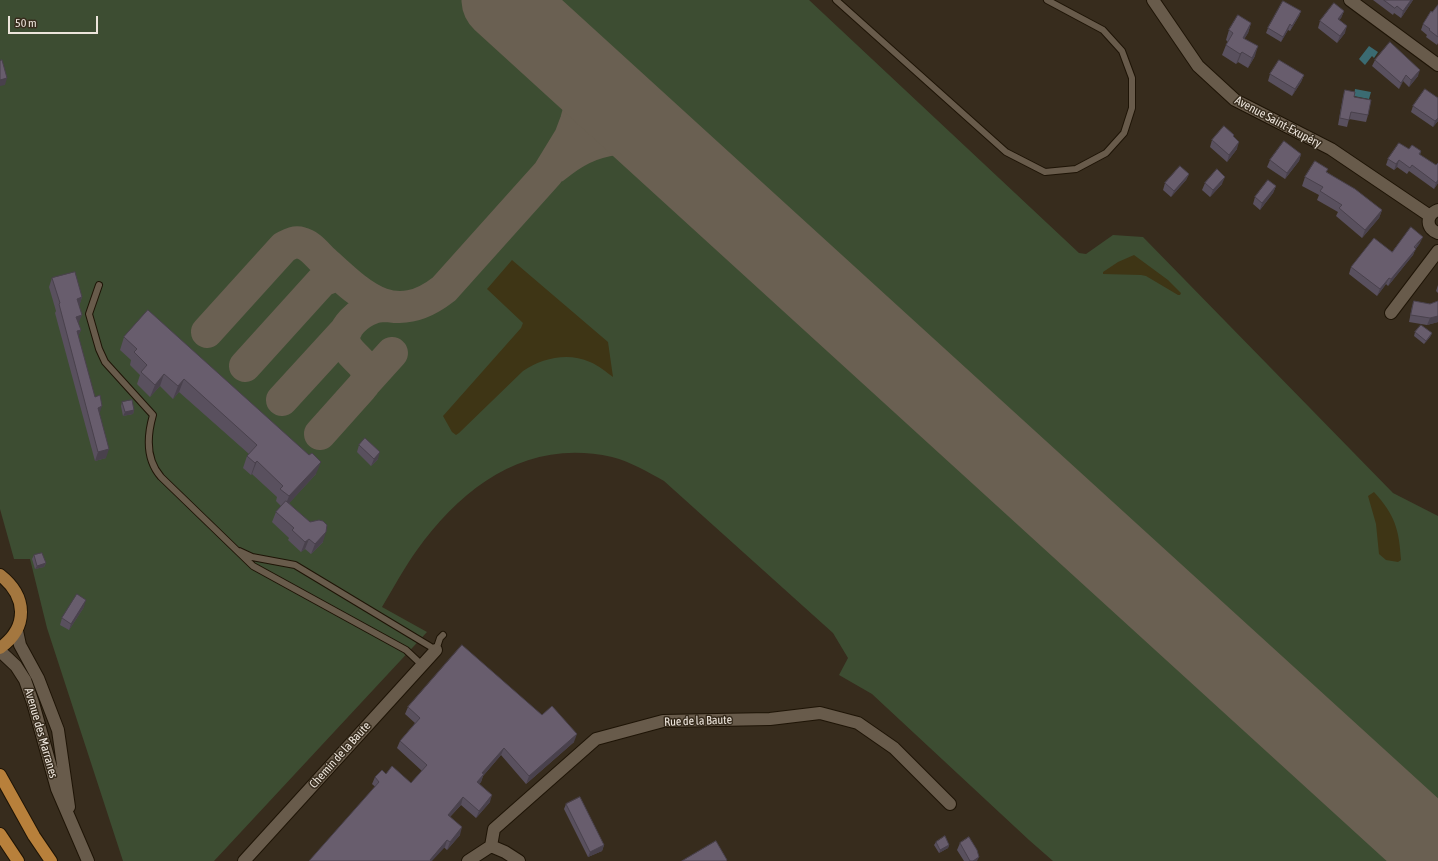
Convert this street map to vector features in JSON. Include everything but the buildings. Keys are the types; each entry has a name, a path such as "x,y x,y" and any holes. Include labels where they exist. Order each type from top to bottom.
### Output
{"highway":[{"path":"0,775 34,836 51,861"},
{"path":"0,834 18,861"}],"main road":[{"path":"0,575 10,582 17,593 21,605 21,618 17,631 9,642 0,648"}],"street":[{"name":"Avenue Saint-Exupéry","path":"1152,0 1198,66 1235,100 1330,149 1434,213"},
{"path":"1350,0 1438,65"},
{"path":"1434,213 1428,220 1432,231 1438,234"},
{"path":"1391,313 1438,251"},
{"name":"Avenue des Marranes","path":"17,631 20,645 38,678 58,730 63,758 70,822"},
{"name":"Chemin de la Baute","path":"244,861 436,650"},
{"name":"Avenue des Marranes","path":"0,652 16,666 25,680 34,703 57,789 88,861"},
{"name":"Rue de la Baute","path":"491,846 494,829 596,739 663,721 770,719 820,713 858,723 894,748 950,804"},
{"path":"468,861 491,846 505,852 519,861"}],"lane":[{"path":"836,0 1006,152 1045,172 1076,169 1106,153 1124,133 1132,108 1132,78 1122,51 1103,30 1047,0"},
{"path":"99,285 89,314 99,349 109,367 153,414 149,438 150,459 161,477 253,566 406,650 422,665"},
{"path":"234,548 252,557 295,565 436,650 440,638 443,635"}],"green space":[{"path":"0,0 809,0 1079,253 1086,254 1113,235 1143,237 1393,493 1438,516 1438,861 1053,861 872,694 839,675 848,658 833,633 664,481 619,459 581,453 553,454 526,461 501,472 477,487 455,505 435,527 412,557 382,607 427,632 214,861 123,861 47,628 30,559 14,559 0,509"}],"sand":[{"path":"1134,255 1168,280 1181,293 1180,295 1146,276 1103,274 1103,272 1118,262"},
{"path":"512,260 608,342 613,377 590,362 573,357 555,358 538,363 523,371 456,435 452,432 443,416 521,328 523,323 487,289"},
{"path":"1374,492 1387,508 1395,523 1399,540 1401,560 1398,562 1386,560 1379,554 1376,524 1368,496"}],"water":[{"path":"1369,46 1378,52 1374,58 1372,56 1365,65 1359,59"},
{"path":"1355,89 1371,92 1369,99 1354,96"}],"taxiway":[{"path":"207,332 284,247 299,242 308,246 339,275 366,296 380,303 394,307 410,306 426,300 444,289 548,173 570,137 580,107 577,83 570,69 548,42"},
{"path":"555,167 583,148 606,140 621,138 640,140 668,151"},
{"path":"245,366 322,281 334,276 343,278"},
{"path":"320,434 362,387 366,380 367,374 365,369 348,349 345,343 344,337 348,326 352,321 368,310 377,307 389,306"},
{"path":"282,400 347,329"},
{"path":"364,384 392,353"}],"runway":[{"path":"502,0 1438,853"}]}
